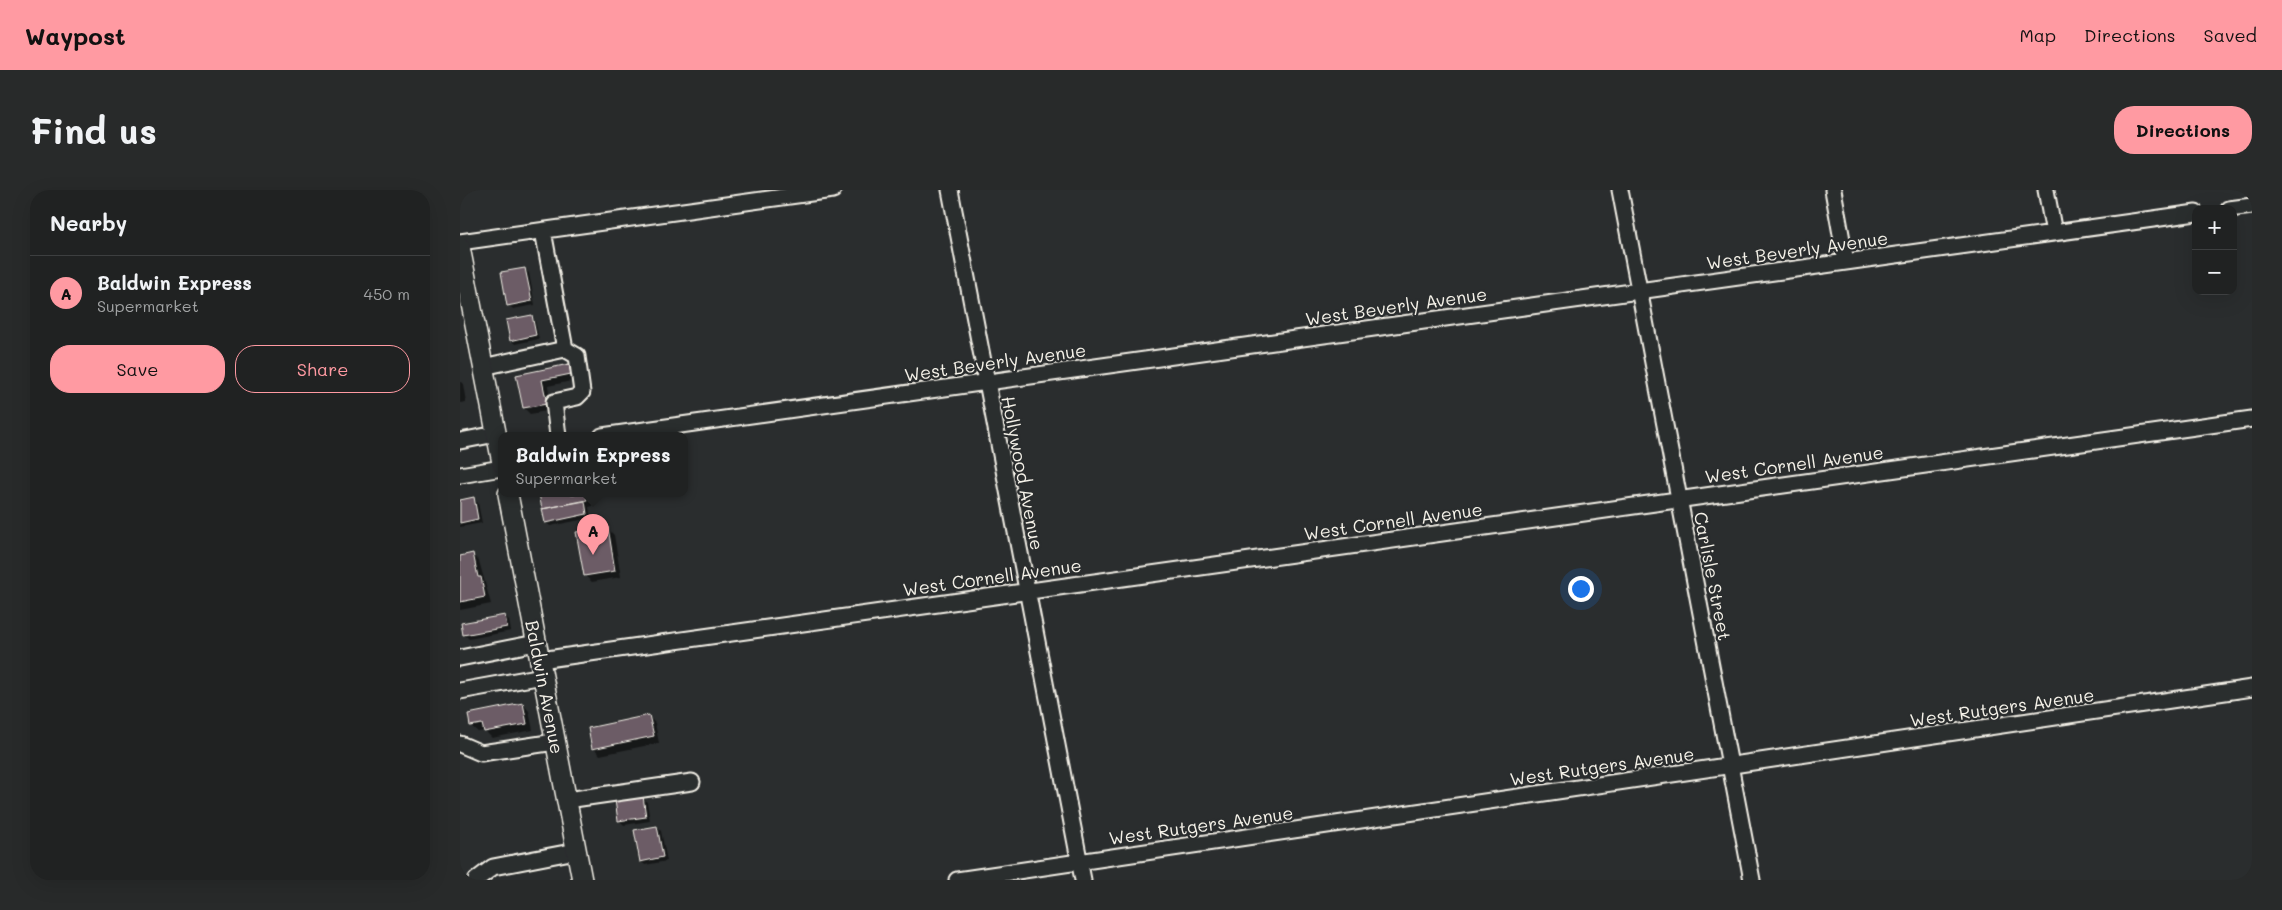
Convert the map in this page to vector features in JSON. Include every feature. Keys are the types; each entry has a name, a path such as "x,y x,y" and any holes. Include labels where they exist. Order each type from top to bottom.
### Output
{"main road":[{"path":"461,251 498,443"},
{"name":"Baldwin Avenue","path":"509,497 582,880"}],"street":[{"path":"461,251 543,230 832,190"},
{"name":"Hollywood Avenue","path":"950,190 1083,880"},
{"name":"Carlisle Street","path":"1620,190 1752,880"},
{"path":"1833,190 1846,262"},
{"path":"2046,190 2054,233"},
{"path":"2237,208 2252,206"},
{"name":"West Beverly Avenue","path":"631,432 2192,214"},
{"path":"543,230 565,349"},
{"path":"483,368 565,349 577,356 582,392 577,396 554,402 558,432"},
{"name":"West Cornell Avenue","path":"540,659 2252,419"},
{"path":"460,441 498,452"},
{"path":"460,476 498,454"},
{"path":"460,658 540,659"},
{"path":"460,691 540,659"},
{"name":"West Rutgers Avenue","path":"957,880 2252,688"},
{"path":"460,744 481,753 555,742"},
{"path":"567,800 692,782"},
{"path":"476,880 493,867 576,851"}],"building":[{"path":"525,268 532,301 507,306 501,272"},
{"path":"532,315 536,335 510,341 506,320"},
{"path":"569,364 571,374 542,380 547,404 523,408 516,375"},
{"path":"474,497 478,519 460,523 460,500"},
{"path":"540,497 586,497 587,500 542,509"},
{"path":"585,501 587,514 545,523 542,509"},
{"path":"608,527 615,571 584,576 576,532"},
{"path":"473,553 485,597 460,602 460,556"},
{"path":"505,615 507,627 463,635 461,623"},
{"path":"523,703 527,724 484,732 482,724 470,726 468,714"},
{"path":"649,715 654,736 592,749 588,728"},
{"path":"643,796 646,817 618,821 615,800"},
{"path":"657,826 663,857 640,862 634,830"}],"place":[{"name":"Baldwin Express","path":"593,555"}]}
